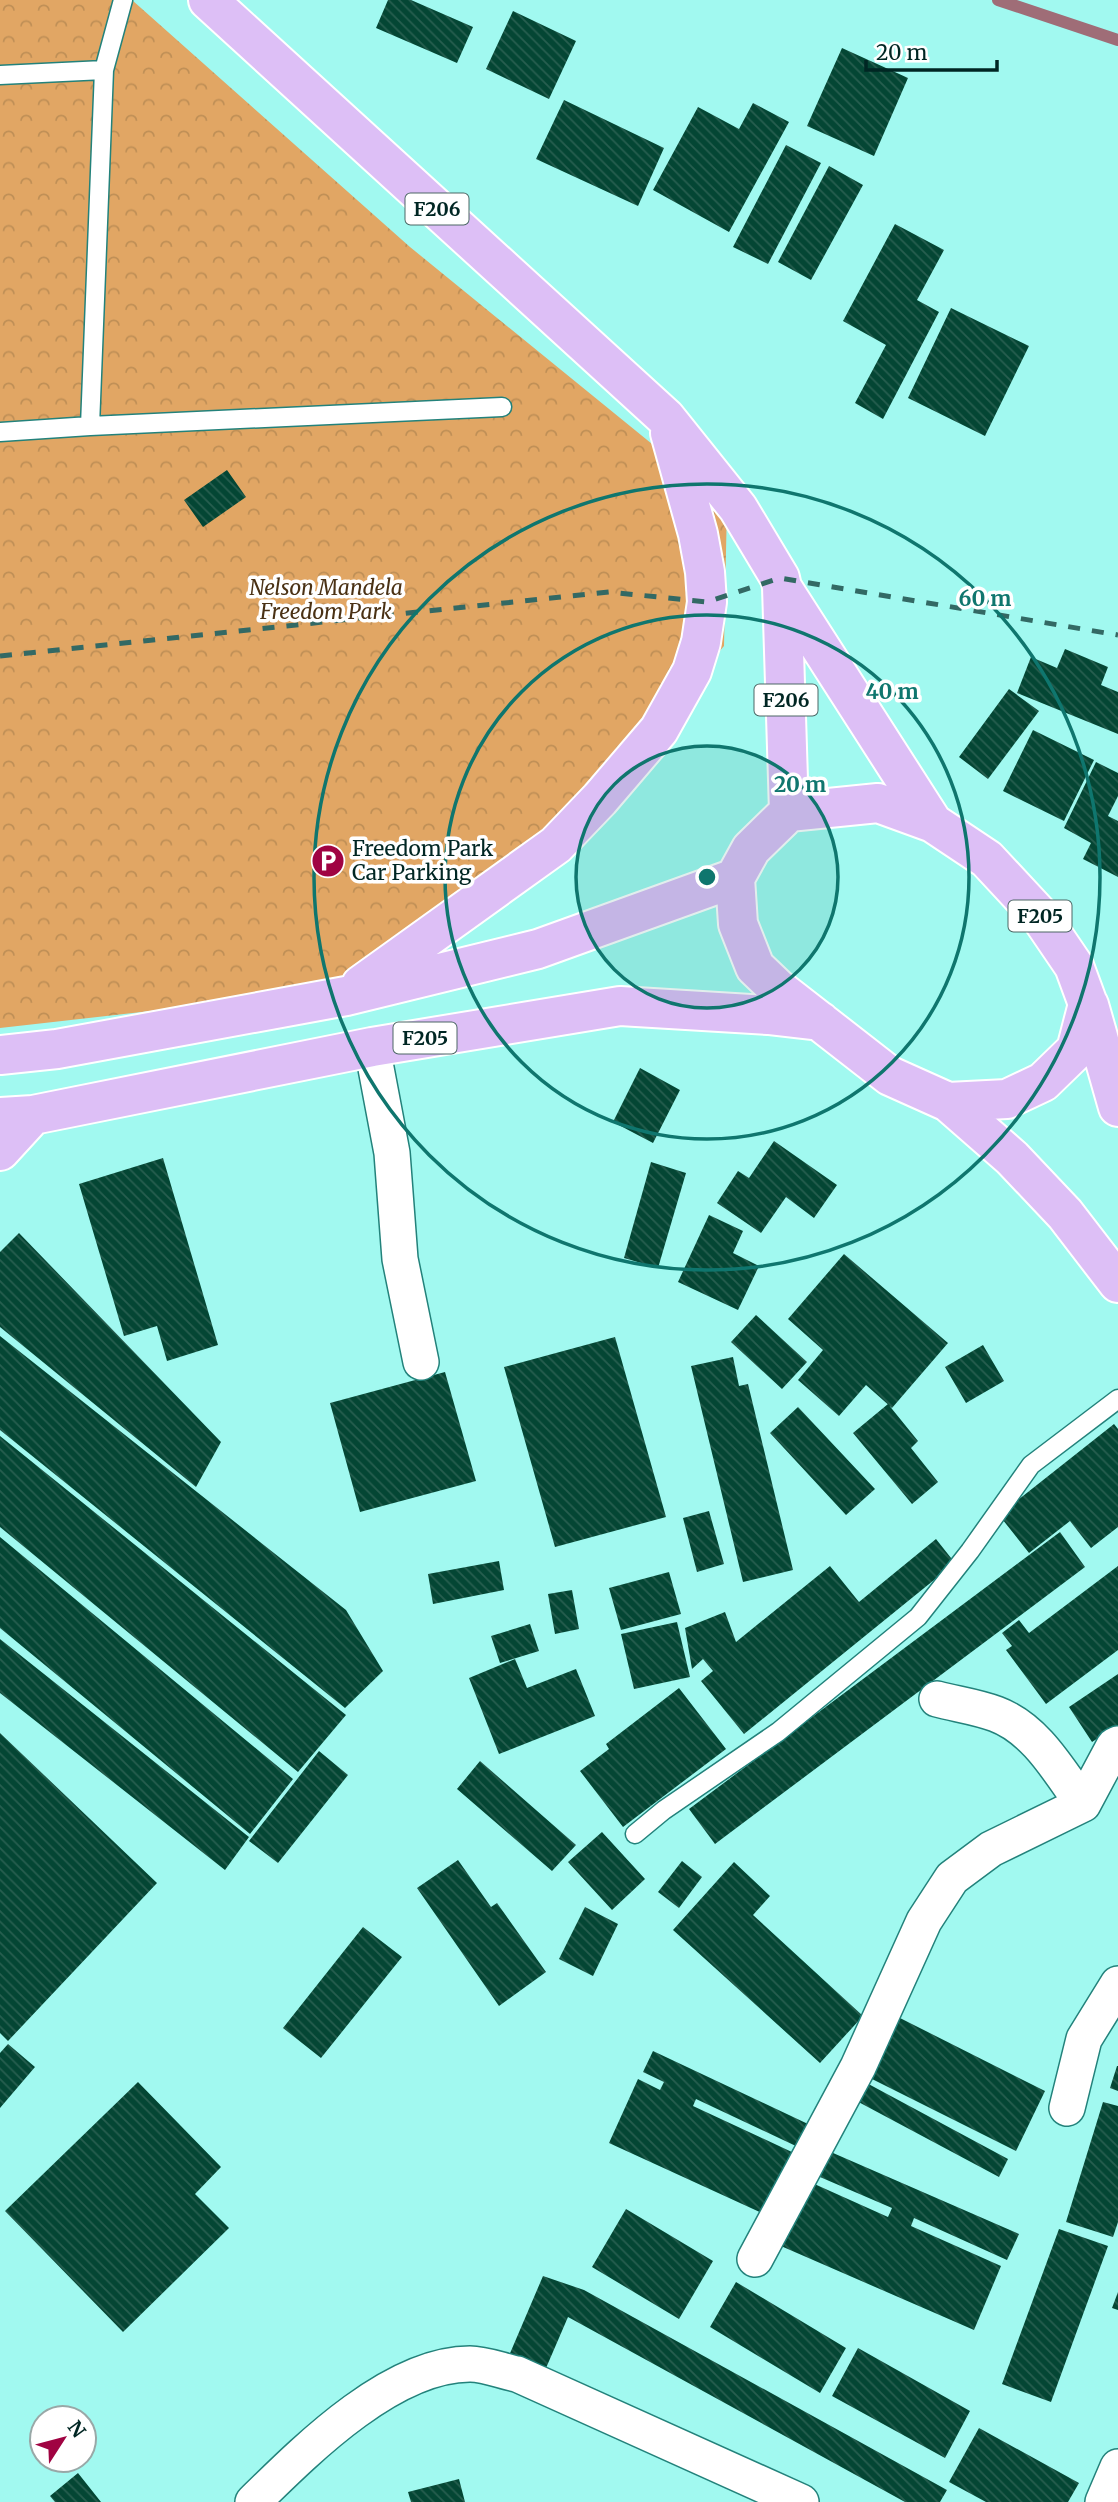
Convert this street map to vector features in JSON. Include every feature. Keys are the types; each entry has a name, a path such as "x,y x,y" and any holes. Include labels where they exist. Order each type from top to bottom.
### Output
{"main road":[{"name":"F206","path":"208,0 666,418 738,508 780,578 782,587 789,812"},
{"path":"346,996 556,845 659,730 692,671 701,642 705,615 705,572 698,534 666,418"},
{"name":"F206","path":"782,587 933,823"},
{"name":"F205","path":"789,812 878,803 933,823 987,859 1040,916 1074,966 1118,1107"},
{"path":"789,812 751,849 734,878 737,924 755,967 777,988 890,1076 948,1102 1012,1158 1065,1214 1118,1283"},
{"path":"0,1055 57,1049 346,996 538,949 734,878"},
{"path":"948,1102 1007,1098 1043,1082 1076,1050 1088,1004"},
{"name":"F205","path":"16,1116 372,1047 620,1006 822,1021"},
{"path":"0,1151 16,1116"}],"street":[{"path":"372,1047 392,1153 400,1259 421,1362"},
{"path":"937,1699 997,1714 1025,1730 1046,1753 1083,1804"},
{"path":"755,2259 858,2067 923,1921 952,1878 991,1849 1083,1804 1117,1748"},
{"path":"1067,2108 1084,2039 1118,1984"},
{"path":"253,2502 323,2434 378,2396 428,2371 470,2364 517,2374 801,2502"},
{"path":"1103,2502 1118,2467"}],"lane":[{"path":"90,426 104,70 123,0"},
{"path":"0,75 104,70"},
{"path":"0,432 502,407"},
{"path":"635,1834 664,1810 778,1732 918,1617 970,1551 1031,1465 1118,1399"}],"green space":[{"name":"Nelson Mandela Freedom Park","path":"0,0 132,0 410,247 727,505 724,646 553,842 328,991 0,1028"}],"building":[{"path":"388,0 411,0 473,27 457,63 376,28"},
{"path":"513,11 576,41 549,99 486,69"},
{"path":"842,48 908,78 874,156 807,126"},
{"path":"564,100 664,148 638,206 536,159"},
{"path":"753,103 789,122 729,232 653,190 698,107 739,129"},
{"path":"786,145 821,163 768,264 733,247"},
{"path":"829,166 863,185 811,280 778,262"},
{"path":"895,224 944,250 917,300 939,312 883,419 855,403 886,345 843,321"},
{"path":"951,308 1029,346 985,436 908,398"},
{"path":"227,470 246,497 203,527 184,500"},
{"path":"1065,649 1108,667 1101,685 1118,692 1118,734 1017,693 1031,657 1057,668"},
{"path":"1009,689 1039,711 988,779 959,757"},
{"path":"1033,730 1094,760 1064,821 1003,791"},
{"path":"1096,762 1118,773 1118,796 1108,816 1118,821 1118,877 1083,859 1091,843 1064,828"},
{"path":"640,1068 680,1090 653,1143 613,1122"},
{"path":"774,1141 837,1185 814,1218 786,1197 761,1233 717,1203 738,1171 749,1178"},
{"path":"163,1158 218,1345 167,1361 157,1326 124,1336 79,1184"},
{"path":"651,1162 686,1173 658,1268 624,1258"},
{"path":"709,1215 743,1231 733,1253 759,1266 738,1310 678,1282"},
{"path":"19,1233 221,1442 196,1487 0,1327 0,1252"},
{"path":"844,1254 948,1343 892,1408 866,1385 839,1416 798,1380 823,1350 788,1319"},
{"path":"756,1315 807,1362 782,1389 731,1342"},
{"path":"0,1336 346,1610 383,1671 345,1708 0,1430"},
{"path":"615,1337 666,1517 555,1547 504,1367"},
{"path":"983,1345 1004,1381 966,1403 945,1367"},
{"path":"733,1357 739,1386 748,1384 793,1570 743,1582 691,1366"},
{"path":"445,1372 476,1481 360,1512 330,1403"},
{"path":"888,1404 918,1441 911,1448 938,1482 912,1504 853,1433"},
{"path":"798,1407 875,1489 846,1515 770,1433"},
{"path":"1114,1424 1118,1429 1118,1527 1091,1548 1070,1521 1029,1553 999,1515"},
{"path":"0,1436 346,1715 298,1772 0,1527"},
{"path":"709,1511 724,1564 697,1572 683,1518"},
{"path":"1060,1532 1085,1567 715,1844 689,1809"},
{"path":"0,1537 293,1779 250,1834 0,1628"},
{"path":"936,1539 955,1563 744,1734 701,1681 713,1671 703,1659 692,1669 685,1628 725,1612 736,1642 830,1566 859,1602"},
{"path":"499,1561 504,1590 433,1604 428,1574"},
{"path":"1118,1566 1118,1650 1046,1704 1006,1650 1012,1646 1002,1633 1019,1620 1029,1633"},
{"path":"669,1572 681,1614 621,1630 609,1588"},
{"path":"572,1590 579,1629 555,1634 548,1594"},
{"path":"677,1622 690,1677 634,1689 621,1634"},
{"path":"530,1624 539,1651 500,1663 491,1636"},
{"path":"0,1639 249,1837 225,1870 0,1693"},
{"path":"515,1659 527,1688 576,1669 595,1716 499,1754 469,1678"},
{"path":"1118,1674 1118,1725 1092,1742 1069,1707"},
{"path":"679,1688 726,1749 623,1827 580,1771 609,1749 606,1744"},
{"path":"0,1733 157,1883 8,2041 0,2033"},
{"path":"319,1751 348,1775 278,1863 249,1841"},
{"path":"480,1761 576,1845 552,1871 457,1789"},
{"path":"602,1832 645,1879 612,1910 568,1862"},
{"path":"458,1860 491,1907 497,1903 546,1972 499,2006 417,1888"},
{"path":"682,1861 702,1877 679,1908 658,1892"},
{"path":"734,1862 770,1896 753,1915 863,2016 820,2063 673,1930"},
{"path":"585,1907 618,1924 593,1976 559,1959"},
{"path":"363,1927 402,1957 321,2058 283,2028"},
{"path":"892,2014 1045,2091 1016,2151 862,2074"},
{"path":"8,2044 35,2067 0,2108 0,2053"},
{"path":"653,2051 808,2124 798,2147 696,2099 693,2106 794,2153 766,2215 609,2143 638,2079 660,2090 664,2082 643,2072"},
{"path":"1118,2066 1118,2091 1110,2088"},
{"path":"861,2080 1008,2159 999,2177 851,2098"},
{"path":"138,2082 221,2167 195,2194 229,2228 123,2332 5,2211"},
{"path":"1103,2102 1118,2106 1118,2222 1113,2237 1066,2222"},
{"path":"817,2146 1019,2234 1007,2260 914,2218 911,2226 1001,2266 974,2330 774,2243 801,2178 888,2217 892,2208 806,2171"},
{"path":"626,2209 713,2261 679,2319 592,2267"},
{"path":"1059,2229 1108,2246 1051,2402 1002,2384"},
{"path":"543,2276 584,2290 947,2490 940,2502 905,2502 568,2317 540,2382 505,2365"},
{"path":"736,2282 846,2348 820,2393 710,2327"},
{"path":"1118,2292 1118,2310 1112,2308"},
{"path":"858,2348 970,2411 945,2458 832,2396"},
{"path":"979,2428 1079,2483 1068,2502 986,2502 949,2482"},
{"path":"79,2474 101,2502 55,2502 50,2496"},
{"path":"459,2479 465,2502 411,2502 408,2492"}],"waterway":[{"path":"998,0 1118,40"}],"railway":[{"path":"0,656 609,592 707,602 780,578 1118,635"}],"place":[{"name":"Freedom Park Car Parking","path":"328,861"}]}
